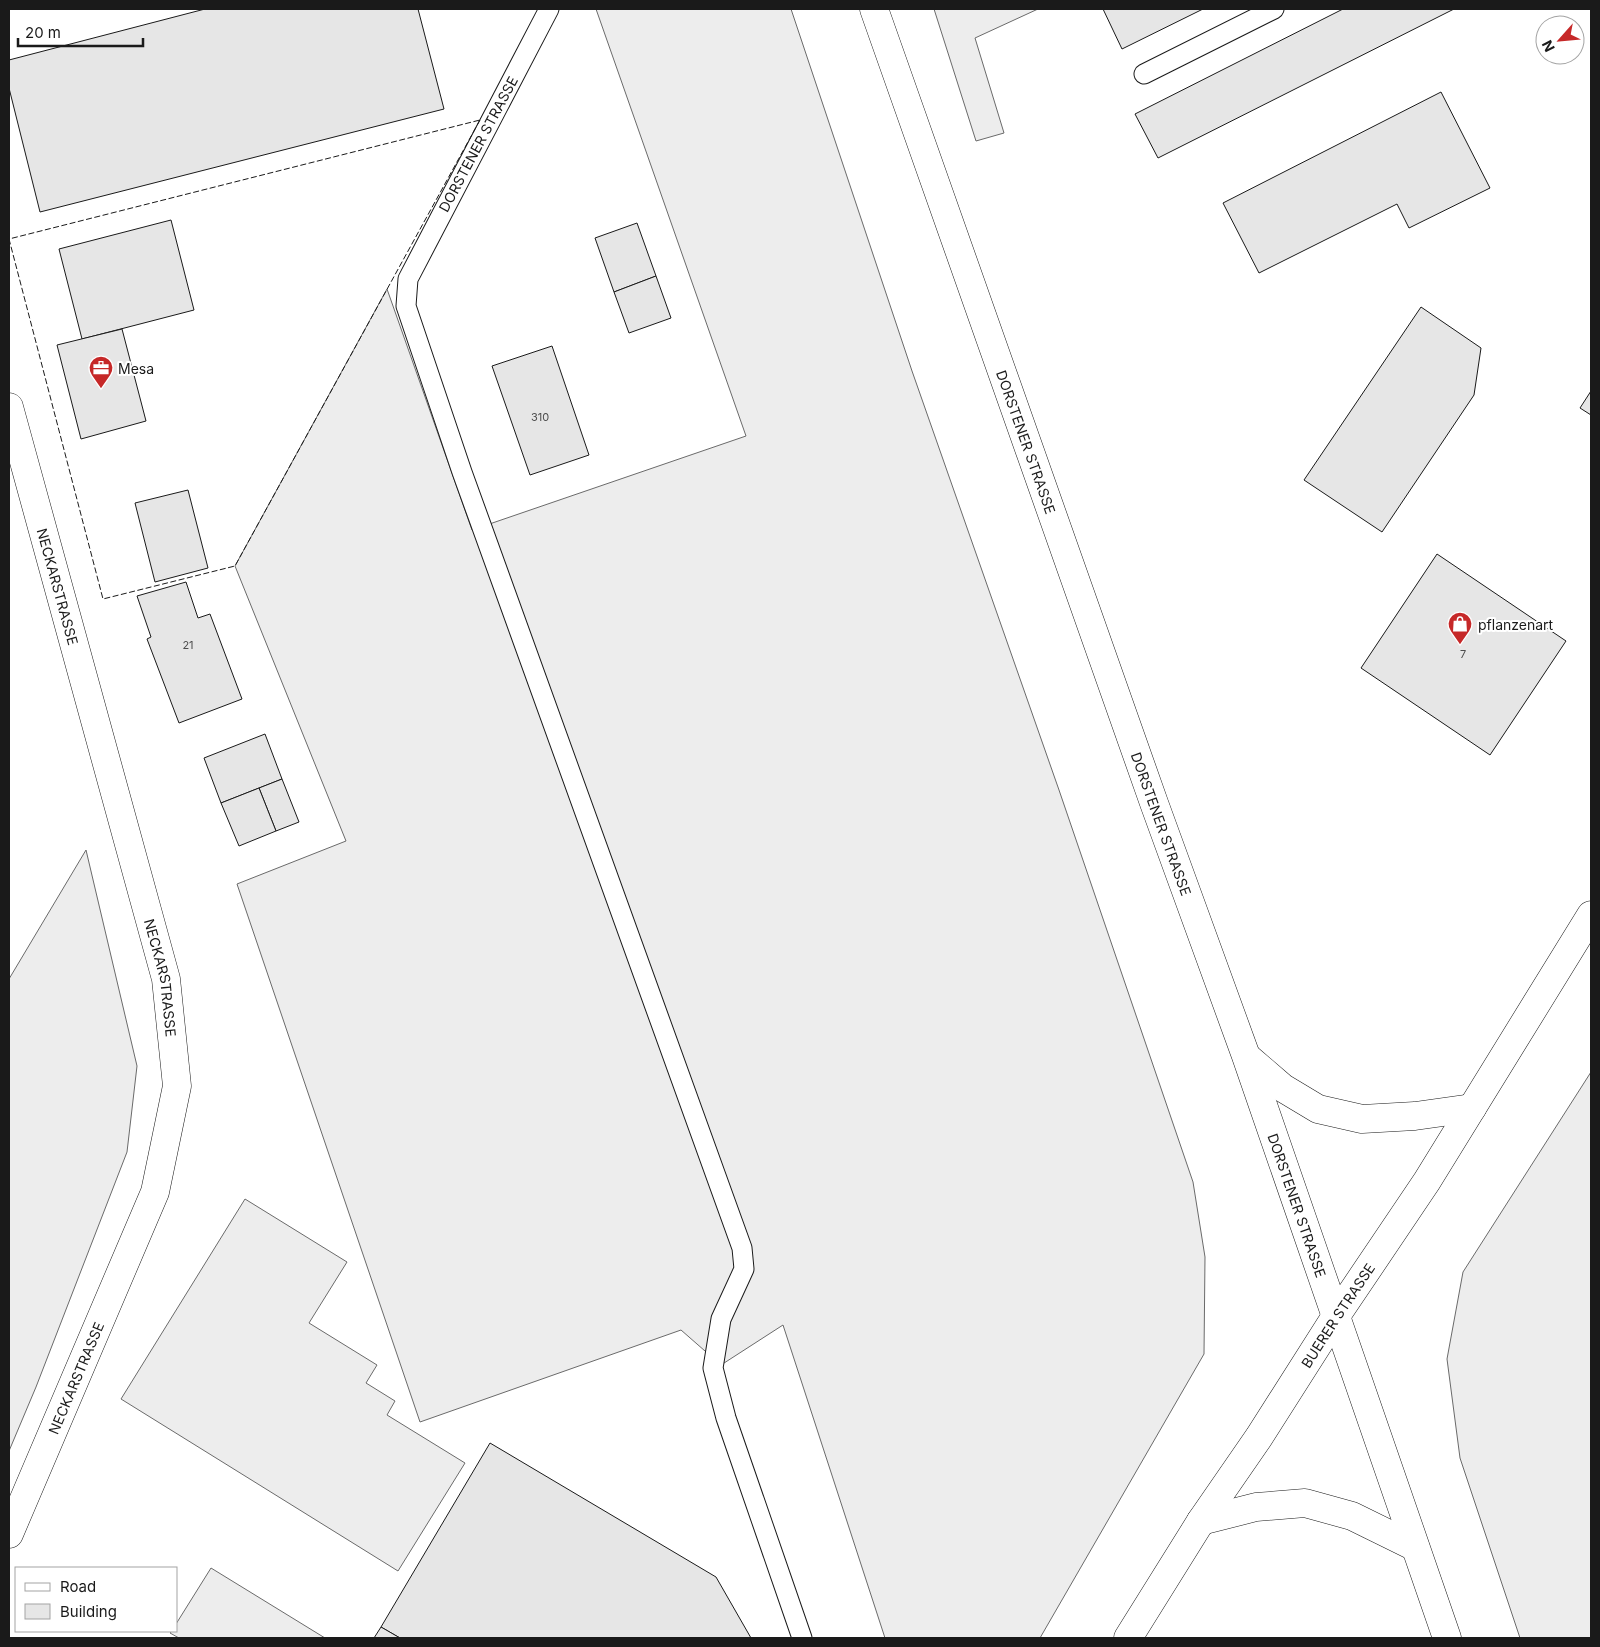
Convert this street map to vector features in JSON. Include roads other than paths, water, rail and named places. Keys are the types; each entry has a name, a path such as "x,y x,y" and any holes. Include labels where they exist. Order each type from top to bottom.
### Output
{"main road":[{"name":"DORSTENER STRASSE","path":"874,9 1154,803 1246,1056 1447,1638"},
{"name":"NECKARSTRASSE","path":"9,407 166,979 177,1086 155,1192 9,1534"},
{"name":"BUERER STRASSE","path":"1128,1638 1201,1521 1259,1437 1336,1316 1427,1181 1591,915"},
{"path":"1246,1056 1282,1088 1318,1109 1362,1119 1415,1116 1472,1108"},
{"path":"1201,1521 1256,1507 1305,1503 1352,1516 1415,1547"}],"lane":[{"name":"DORSTENER STRASSE","path":"548,9 408,279 406,306 462,472 742,1248 744,1269 721,1319 713,1368 726,1418 802,1638"},
{"path":"1144,74 1274,9"}],"place":[{"name":"Mesa","path":"101,389"},
{"name":"pflanzenart","path":"1460,645"}]}
